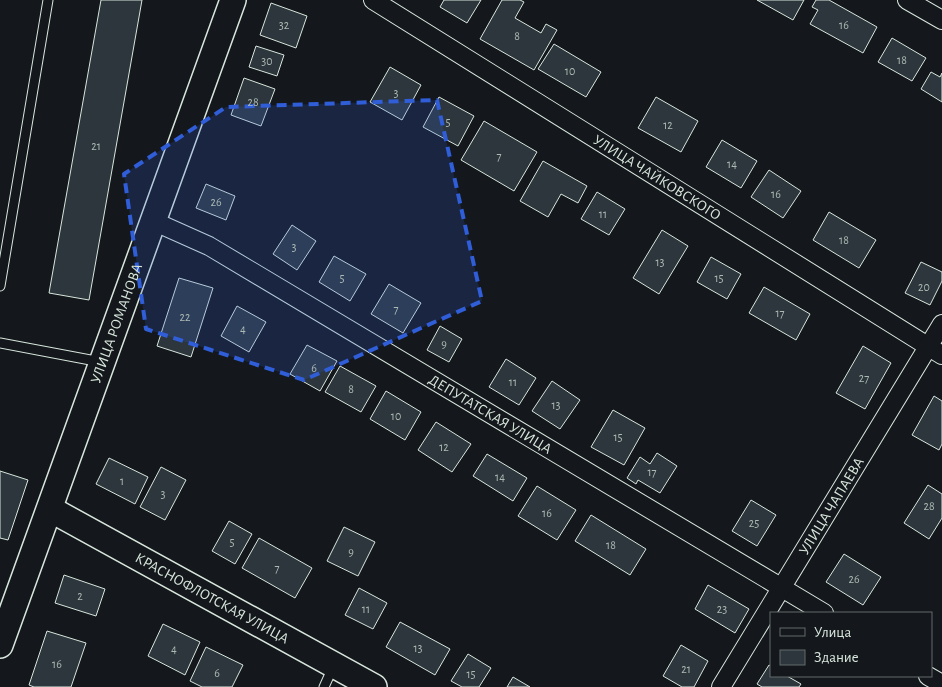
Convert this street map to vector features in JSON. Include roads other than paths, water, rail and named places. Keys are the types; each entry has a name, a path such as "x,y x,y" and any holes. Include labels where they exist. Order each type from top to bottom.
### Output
{"street":[{"name":"УЛИЦА РОМАНОВА","path":"0,645 233,0"},
{"name":"УЛИЦА ЧАЙКОВСКОГО","path":"373,0 935,351"},
{"path":"907,0 942,20"},
{"name":"ДЕПУТАТСКАЯ УЛИЦА","path":"153,221 209,246 822,612"},
{"name":"УЛИЦА ЧАПАЕВА","path":"721,687 780,587 935,351 942,324"},
{"name":"КРАСНОФЛОТСКАЯ УЛИЦА","path":"50,509 374,687"},
{"path":"930,677 942,684"}],"lane":[{"path":"0,286 48,0"},
{"path":"0,343 103,362"},
{"path":"324,687 335,664"}]}
